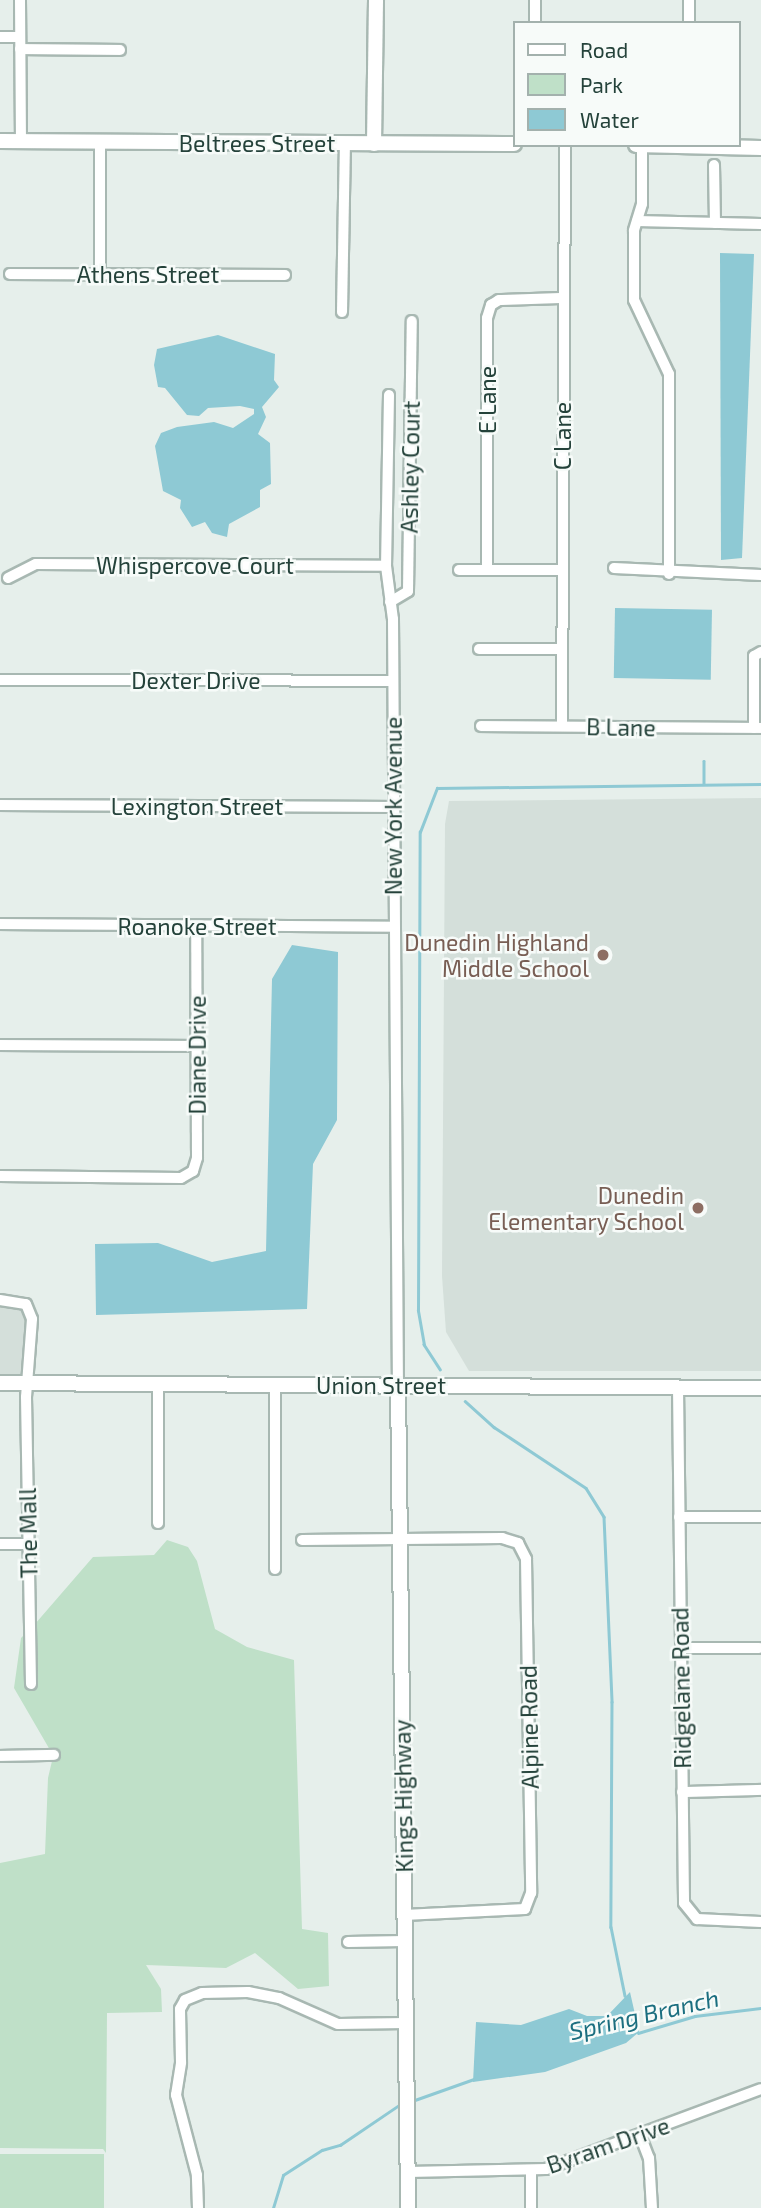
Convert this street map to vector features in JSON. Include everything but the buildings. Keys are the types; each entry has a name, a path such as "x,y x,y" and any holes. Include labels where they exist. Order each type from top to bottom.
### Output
{"street":[{"path":"20,0 21,142"},
{"path":"374,144 376,0"},
{"path":"535,21 536,0"},
{"path":"689,0 689,21"},
{"path":"0,37 20,37"},
{"path":"20,49 120,50"},
{"name":"Beltrees Street","path":"0,141 512,144"},
{"path":"100,142 100,274"},
{"path":"342,312 345,143"},
{"name":"C Lane","path":"562,726 565,147"},
{"path":"642,147 642,204 636,221 636,310 669,374 669,574"},
{"path":"726,147 761,148"},
{"path":"714,165 715,223"},
{"path":"636,221 761,224"},
{"name":"Athens Street","path":"10,274 285,275"},
{"name":"E Lane","path":"487,570 487,318 491,305 499,300 563,298"},
{"name":"Ashley Court","path":"390,602 408,591 412,321"},
{"name":"New York Avenue","path":"389,395 386,566 393,681 398,1385"},
{"name":"Whispercove Court","path":"8,578 36,564 386,566"},
{"path":"614,568 656,569 669,574 761,575"},
{"path":"459,570 561,570"},
{"path":"479,649 562,649"},
{"path":"758,728 754,656 761,652"},
{"name":"Dexter Drive","path":"0,680 393,681"},
{"name":"B Lane","path":"481,726 758,728"},
{"name":"Lexington Street","path":"0,805 394,807"},
{"name":"Roanoke Street","path":"0,924 393,927"},
{"name":"Diane Drive","path":"0,1176 181,1178 192,1171 197,1158 196,926"},
{"path":"0,1045 197,1046"},
{"name":"The Mall","path":"0,1300 26,1304 32,1319 28,1544 31,1684"},
{"name":"Union Street","path":"0,1383 761,1388"},
{"path":"158,1384 158,1523"},
{"path":"275,1384 275,1569"},
{"name":"Kings Highway","path":"398,1385 408,2208"},
{"name":"Ridgelane Road","path":"678,1387 683,1893 689,1913 708,1922 761,1922"},
{"path":"679,1517 761,1517"},
{"name":"Alpine Road","path":"401,1539 502,1538 523,1550 531,1893 525,1909 508,1913 404,1915"},
{"path":"302,1540 401,1539"},
{"path":"0,1544 28,1544"},
{"path":"681,1648 759,1648"},
{"path":"0,1756 54,1755"},
{"path":"682,1792 761,1790"},
{"path":"348,1942 404,1941"},
{"path":"198,2208 197,2175 176,2095 181,2062 180,2010 185,2000 202,1993 248,1992 279,1998 338,2024 405,2023"},
{"name":"Byram Drive","path":"408,2172 531,2171 564,2164 761,2089"},
{"path":"640,2135 651,2175 652,2208"},
{"path":"531,2171 531,2208"}],"shaded area":[{"name":"Dunedin Highland Middle School","path":"761,798 761,1371 469,1371 446,1332 442,1276 445,824 449,801"},
{"path":"0,1306 22,1309 27,1320 24,1377 0,1377"}],"green space":[{"path":"167,1540 188,1547 197,1561 215,1629 247,1647 294,1660 302,1929 328,1933 329,1986 298,1989 255,1953 226,1968 146,1965 161,1989 162,2012 107,2013 106,2153 103,2149 0,2148 0,1863 45,1854 48,1778 52,1761 59,1761 59,1750 50,1750 14,1688 21,1638 25,1634 26,1690 35,1690 35,1624 93,1557 154,1555"},
{"path":"0,2154 104,2154 104,2208 0,2208"}],"water":[{"path":"720,253 754,254 742,558 721,560"},
{"path":"218,335 275,354 274,380 279,387 262,407 266,417 258,434 270,443 271,484 260,490 260,507 229,524 227,537 212,533 205,522 192,527 180,508 181,500 163,491 155,446 161,433 177,427 214,422 233,428 254,414 254,409 240,406 208,408 199,416 187,415 165,388 158,387 154,365 157,349"},
{"path":"615,608 712,610 711,680 614,678"},
{"path":"292,945 338,952 337,1120 313,1164 307,1309 96,1315 95,1244 158,1243 212,1262 266,1251 272,979"},
{"path":"630,1992 639,2032 626,2043 545,2072 473,2082 476,2022 521,2025 569,2009 587,2016 607,2016"}],"waterway":[{"path":"704,761 704,783"},
{"path":"440,1370 424,1345 418,1311 420,832 437,788 761,784"},
{"path":"465,1401 494,1427 586,1488 604,1517 612,1702 611,1927 625,1996"},
{"name":"Spring Branch","path":"638,2033 695,2016 761,2008"},
{"name":"Spring Branch","path":"412,2101 474,2079"},
{"name":"Spring Branch","path":"273,2208 283,2175 322,2150 340,2145 402,2103"}],"place":[{"name":"Dunedin Highland Middle School","path":"603,955"},
{"name":"Dunedin Elementary School","path":"698,1208"}]}
